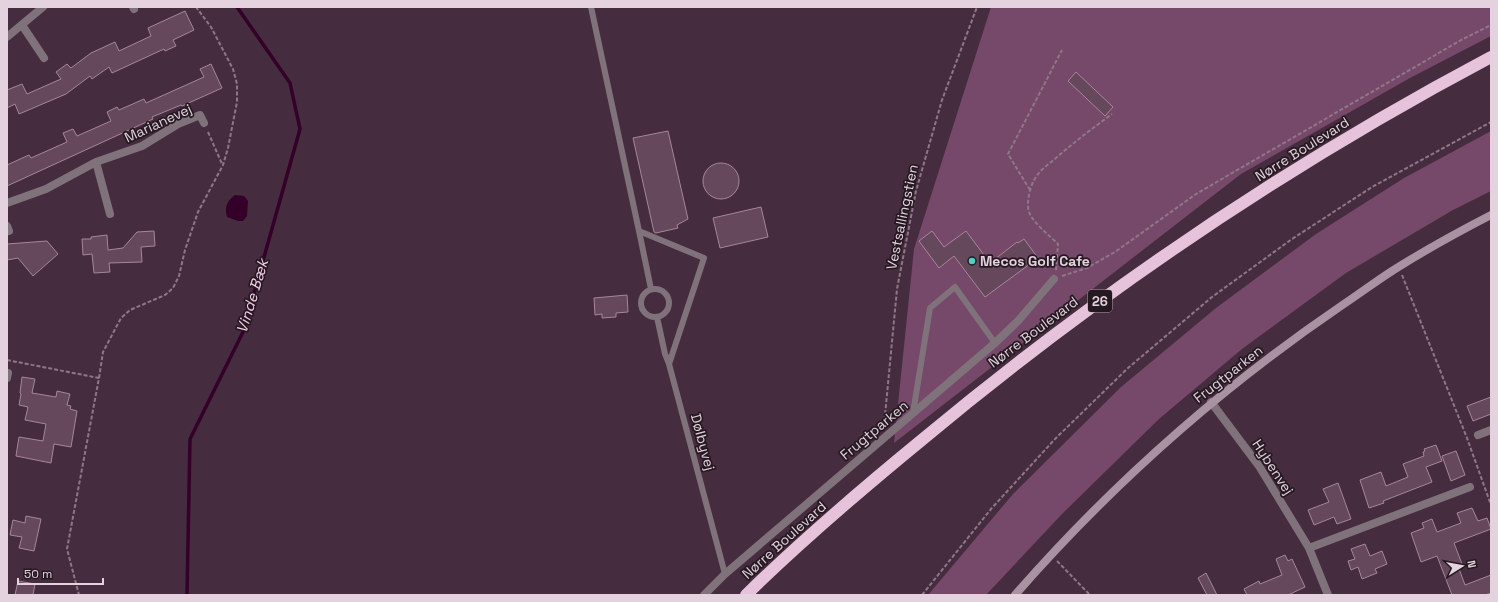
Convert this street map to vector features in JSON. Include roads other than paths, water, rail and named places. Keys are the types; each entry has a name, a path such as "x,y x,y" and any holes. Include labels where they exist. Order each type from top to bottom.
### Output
{"highway":[{"name":"Nørre Boulevard","path":"746,595 771,570 883,471 980,390 1120,286 1215,221 1311,159 1422,94 1491,58"}],"street":[{"path":"7,37 43,7"},
{"path":"22,25 44,58"},
{"name":"Marianevej","path":"7,203 46,189 96,162 142,146 178,124 200,115 204,123"},
{"path":"96,162 110,214"},
{"name":"Frugtparken","path":"1015,595 1050,555 1121,483 1211,402 1296,336 1399,267 1491,215"},
{"name":"Frugtparken","path":"704,595 725,574 995,344 1018,321 1054,279"},
{"name":"Hybenvej","path":"1211,402 1260,466 1309,548 1327,595"},
{"path":"1478,435 1491,430"},
{"path":"1309,548 1470,487"}],"lane":[{"path":"591,7 651,289"},
{"path":"639,232 704,258 670,364"},
{"path":"914,413 930,308 955,287 995,344"},
{"path":"651,289 659,289 666,293 670,300 669,308 664,314 657,317 650,316 645,312 642,306 642,299 645,293 651,289"},
{"name":"Dølbyvej","path":"657,317 725,574"}],"waterway":[{"name":"Vinde Bæk","path":"187,595 190,439 243,332 300,129 290,83 237,7"}],"place":[{"name":"Mecos Golf Cafe","path":"972,261"}]}
